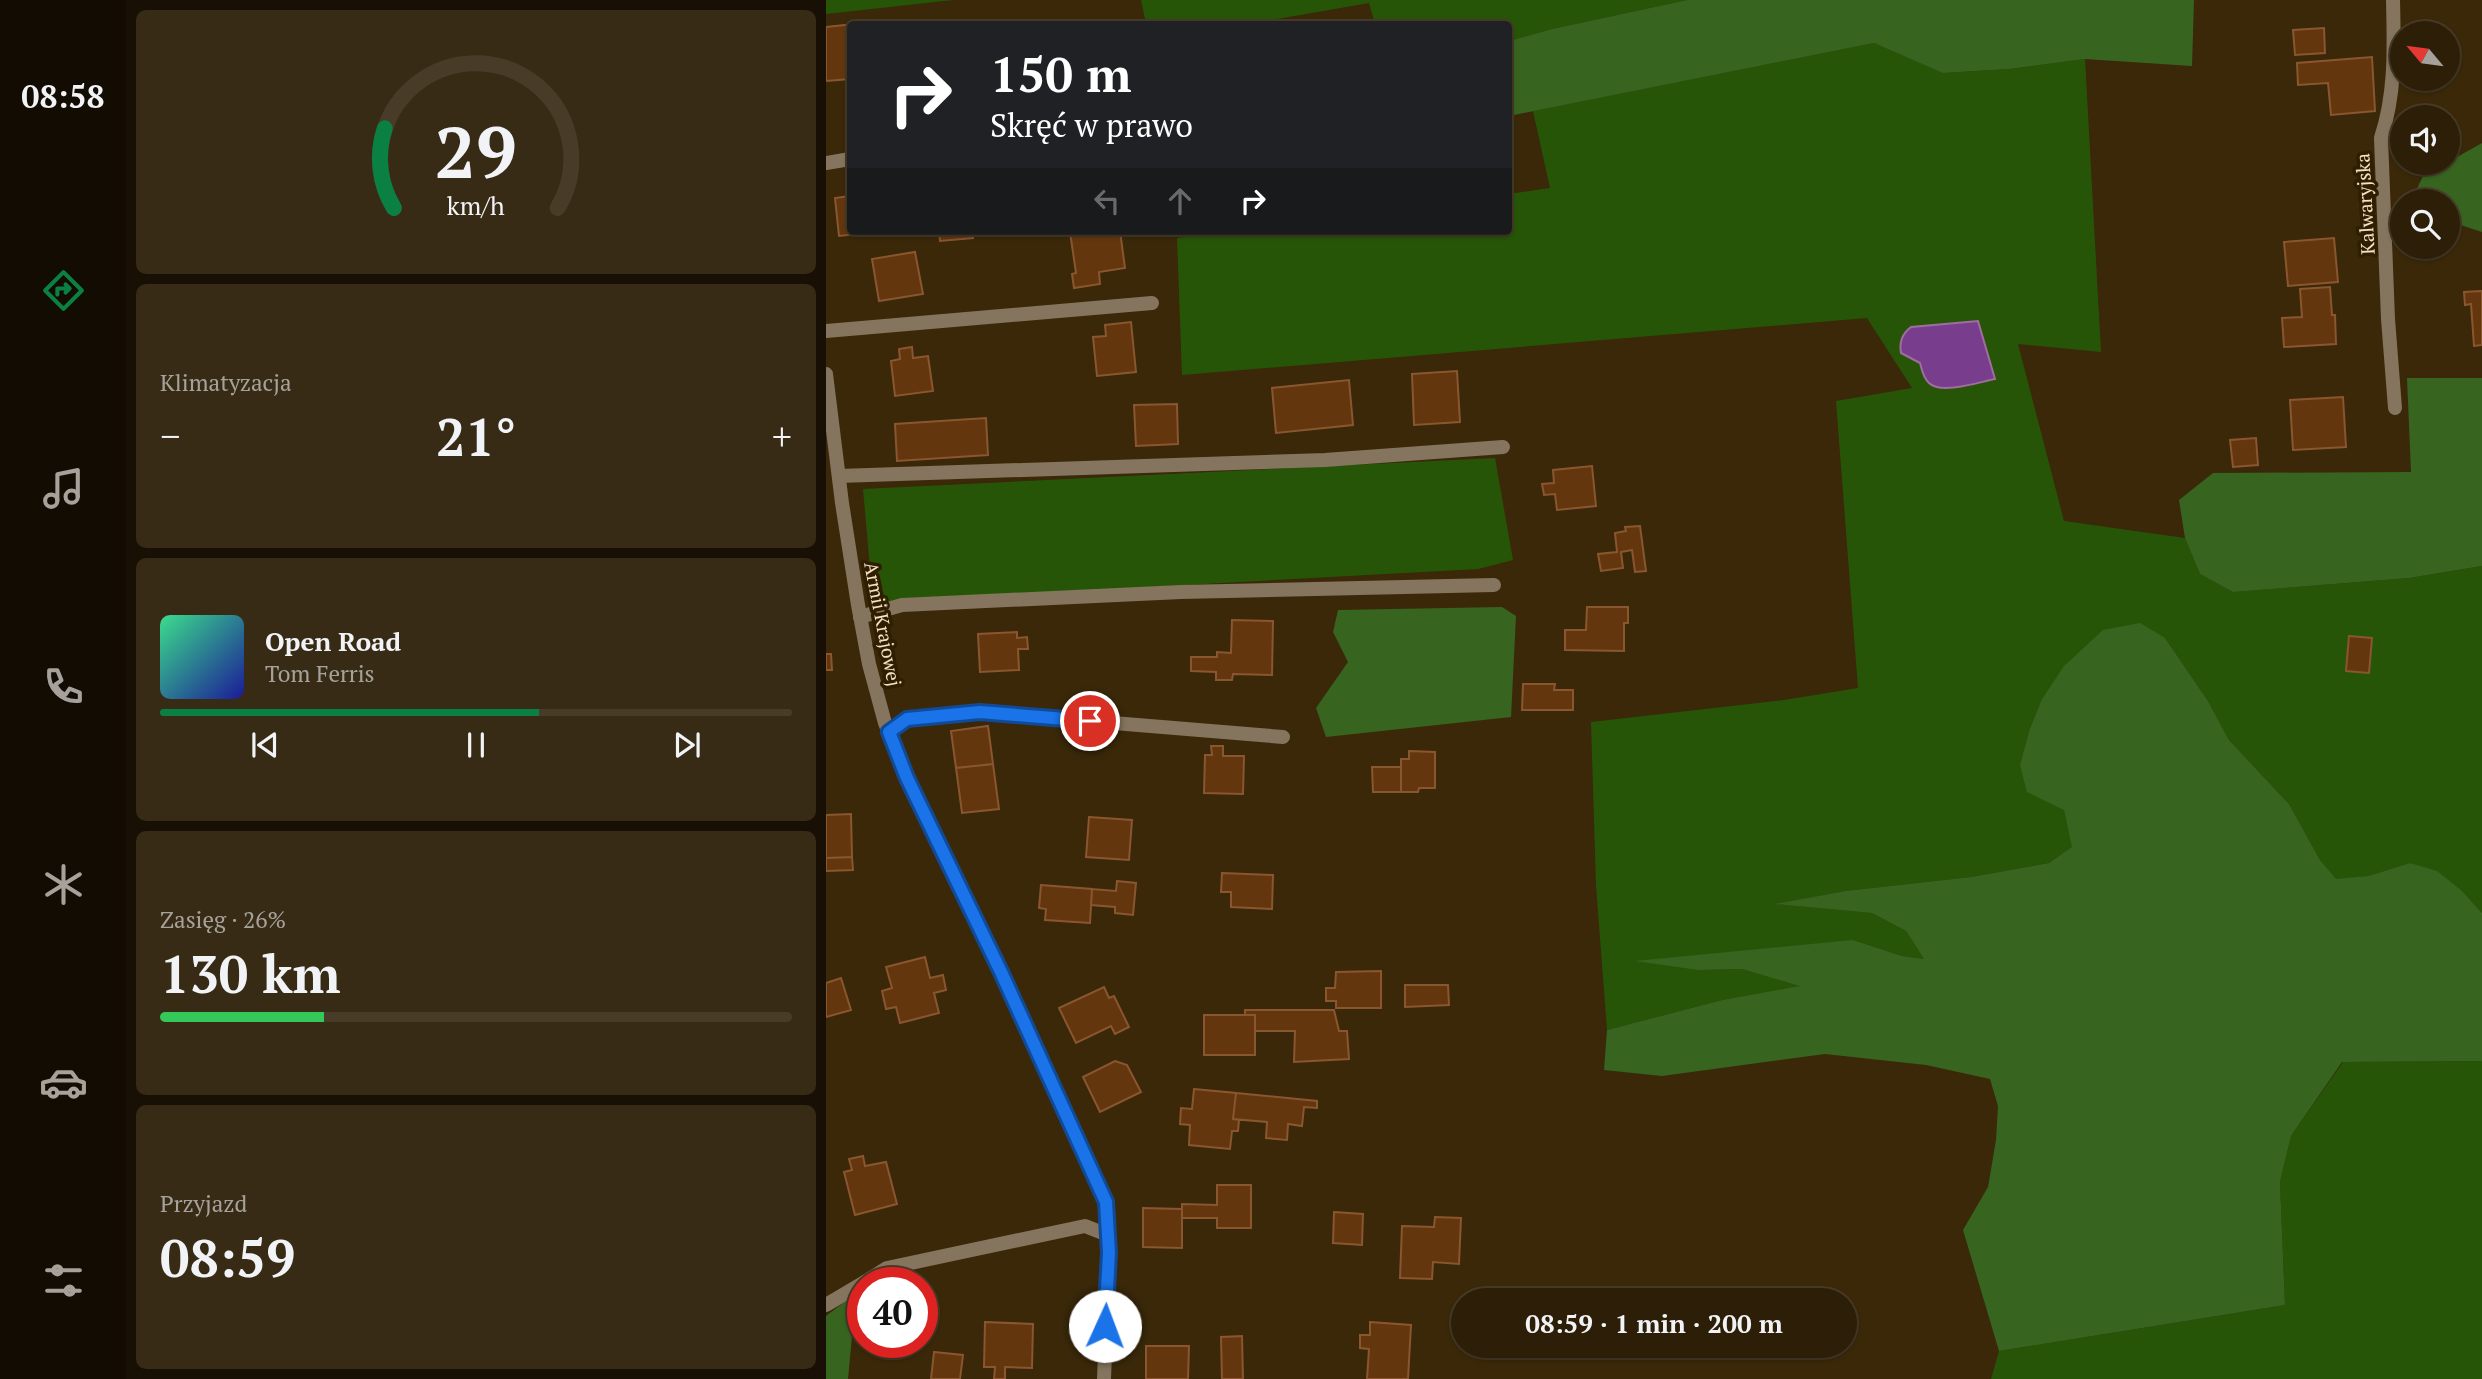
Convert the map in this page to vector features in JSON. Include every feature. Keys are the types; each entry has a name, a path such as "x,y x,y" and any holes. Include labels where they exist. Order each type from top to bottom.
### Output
{"street":[{"name":"Kalwaryjska","path":"2393,0 2395,58 2389,112 2381,138 2388,319 2395,408"},
{"path":"826,163 847,160"},
{"path":"826,331 1152,303"},
{"name":"Armii Krajowej","path":"826,374 860,617 869,664 889,732 907,778 1001,972 1106,1202 1109,1253 1104,1379"},
{"path":"839,476 1325,460 1503,447"},
{"path":"860,617 902,605 1181,592 1494,585"},
{"path":"889,732 907,719 980,712 1283,737"},
{"path":"892,1267 1085,1226 1108,1235"},
{"path":"826,1305 847,1293"}],"green space":[{"path":"826,0 953,0 826,14"},
{"path":"1141,0 1687,0 1512,40 1512,21 1374,21 1369,3 1266,21 1145,21"},
{"path":"1687,0 2194,0 2192,66 2085,59 2009,69 1943,73 1874,43 1512,115 1512,40"},
{"path":"1874,43 1944,73 2009,69 2085,59 2101,352 2018,344 2064,521 2185,538 2200,574 2233,592 2409,578 2482,566 2482,913 2462,891 2410,863 2368,876 2336,880 2320,860 2289,804 2229,740 2208,701 2165,638 2041,701 2020,765 2064,810 2073,847 2049,863 1971,877 1845,891 1778,904 1872,913 1906,931 1924,959 1902,956 1853,940 1699,970 1742,969 1802,986 1722,1000 1607,1030 1596,885 1591,722 1784,700 1858,688 1836,401 1912,388 1867,318 1182,375 1177,238 1201,235 1512,235 1512,194 1550,188 1533,111","holes":["1978,322 1995,379 1939,388 1923,374 1920,363 1901,352 1911,327"]},
{"path":"2482,143 2482,232 2460,225 2460,189 2417,189 2425,175 2460,175 2460,155"},
{"path":"2407,378 2482,378 2482,566 2409,578 2233,592 2200,574 2185,538 2179,500 2213,473 2411,472"},
{"path":"1495,458 1513,560 1478,569 873,602 863,489"},
{"path":"1502,607 1516,616 1511,717 1326,737 1316,708 1348,662 1333,632 1338,610"},
{"path":"2140,623 2165,638 2208,701 2229,740 2289,804 2320,860 2336,879 2368,876 2410,863 2437,871 2462,891 2482,913 2482,1061 2342,1062 2291,1136 2280,1182 2285,1305 1999,1351 1963,1230 1988,1187 1996,1140 1998,1106 1990,1079 1926,1065 1825,1054 1662,1076 1604,1070 1607,1030 1722,1000 1800,986 1742,969 1699,970 1635,961 1853,940 1902,956 1924,959 1906,931 1872,913 1775,904 1845,891 1971,877 2049,863 2072,847 2064,810 2027,792 2020,765 2029,731 2041,701 2064,666 2103,630"},
{"path":"2482,1061 2482,1379 1991,1379 1999,1351 2285,1305 2280,1182 2291,1136 2343,1062"},
{"path":"847,1300 847,1358 850,1358 848,1379 826,1379 826,1316"}],"shaded area":[{"path":"1978,321 1995,379 1961,387 1942,388 1925,379 1920,363 1901,353 1902,338 1911,327"}],"building":[{"path":"847,24 847,79 826,81 826,27"},
{"path":"2324,28 2325,53 2295,55 2293,30"},
{"path":"2372,57 2375,111 2331,115 2328,83 2298,85 2297,63"},
{"path":"847,196 848,235 839,236 835,198"},
{"path":"939,235 973,235 973,238 940,241"},
{"path":"1070,235 1121,235 1125,268 1099,272 1100,284 1074,288 1072,274 1076,273"},
{"path":"2334,238 2338,282 2288,286 2284,242"},
{"path":"915,252 923,294 879,301 872,259"},
{"path":"2330,287 2336,344 2284,347 2282,318 2302,317 2300,289"},
{"path":"2482,291 2482,345 2474,346 2471,304 2465,305 2464,292"},
{"path":"1131,322 1136,372 1097,376 1093,337 1106,336 1105,325"},
{"path":"912,347 913,358 928,356 933,391 895,396 891,361 900,359 899,349"},
{"path":"1457,371 1460,422 1414,425 1412,374"},
{"path":"1349,380 1353,425 1276,433 1272,388"},
{"path":"2343,397 2346,447 2293,450 2290,400"},
{"path":"1177,404 1178,444 1136,446 1134,405"},
{"path":"986,418 988,455 897,461 895,424"},
{"path":"2256,438 2258,465 2233,467 2230,440"},
{"path":"1592,466 1596,506 1557,510 1555,494 1544,495 1542,484 1554,483 1553,470"},
{"path":"1640,526 1646,571 1635,572 1632,550 1621,552 1623,568 1601,571 1598,554 1617,552 1615,533 1626,531 1625,527"},
{"path":"1587,607 1628,607 1628,623 1624,623 1624,651 1565,650 1565,630 1586,630"},
{"path":"1232,620 1273,621 1272,675 1233,674 1232,680 1216,680 1216,672 1191,671 1191,657 1217,657 1217,652 1231,653"},
{"path":"1017,632 1017,638 1027,637 1028,649 1018,649 1019,670 980,672 978,634"},
{"path":"2349,636 2372,638 2369,673 2346,671"},
{"path":"826,654 831,654 832,670 826,670"},
{"path":"1523,684 1555,684 1554,690 1573,690 1573,710 1522,710"},
{"path":"988,726 993,764 956,768 951,731"},
{"path":"1211,746 1223,746 1223,756 1244,756 1243,794 1204,793 1205,755 1212,755"},
{"path":"1409,751 1435,752 1435,788 1401,792 1401,759 1409,759"},
{"path":"993,764 999,809 962,813 956,768"},
{"path":"1372,767 1401,767 1401,792 1373,792"},
{"path":"851,814 852,857 826,858 826,815"},
{"path":"1089,817 1132,820 1129,860 1086,857"},
{"path":"852,857 853,870 826,871 826,858"},
{"path":"1222,873 1273,875 1272,909 1231,907 1231,892 1221,892"},
{"path":"1117,881 1136,883 1133,915 1115,913 1115,907 1091,905 1092,889 1116,891"},
{"path":"1041,885 1092,889 1090,923 1045,920 1046,909 1039,908"},
{"path":"925,957 930,978 943,975 946,990 934,993 939,1013 900,1023 896,1007 886,1009 882,991 892,988 886,967"},
{"path":"1381,971 1381,1008 1336,1008 1336,1001 1326,1001 1326,988 1335,988 1336,972"},
{"path":"841,978 851,1010 826,1017 826,983"},
{"path":"1405,985 1448,985 1449,1005 1405,1007"},
{"path":"1104,987 1109,998 1114,996 1129,1027 1115,1034 1111,1026 1076,1043 1059,1008"},
{"path":"1245,1010 1334,1010 1339,1031 1347,1031 1349,1059 1294,1062 1295,1031 1255,1031 1255,1015 1245,1015"},
{"path":"1204,1015 1255,1015 1255,1055 1204,1055"},
{"path":"1115,1061 1127,1065 1141,1092 1100,1112 1083,1077"},
{"path":"1194,1089 1236,1093 1233,1119 1239,1120 1238,1131 1232,1131 1230,1149 1189,1145 1190,1125 1180,1124 1181,1108 1192,1109"},
{"path":"1236,1093 1317,1101 1317,1108 1304,1107 1302,1126 1288,1124 1287,1140 1266,1138 1267,1122 1233,1119"},
{"path":"863,1156 865,1166 886,1162 897,1204 855,1215 844,1172 852,1170 849,1159"},
{"path":"1217,1185 1251,1185 1251,1228 1217,1228 1217,1218 1182,1218 1182,1204 1217,1205"},
{"path":"1143,1208 1182,1209 1182,1248 1143,1247"},
{"path":"1334,1212 1363,1214 1362,1245 1333,1243"},
{"path":"1435,1217 1461,1218 1459,1264 1433,1262 1432,1279 1400,1278 1402,1226 1434,1227"},
{"path":"985,1322 1033,1324 1032,1368 1005,1367 1005,1379 994,1379 995,1367 984,1367"},
{"path":"1370,1322 1411,1325 1408,1379 1367,1379 1369,1349 1360,1348 1360,1335 1370,1335"},
{"path":"1242,1336 1243,1379 1222,1379 1221,1337"},
{"path":"1146,1346 1189,1346 1188,1379 1146,1379"},
{"path":"938,1352 963,1355 960,1379 931,1379 933,1358 938,1358"}],"route":[{"path":"1090,721 980,712 907,719 889,732 931,830 1001,972 1106,1202 1109,1253 1105,1326"}]}
